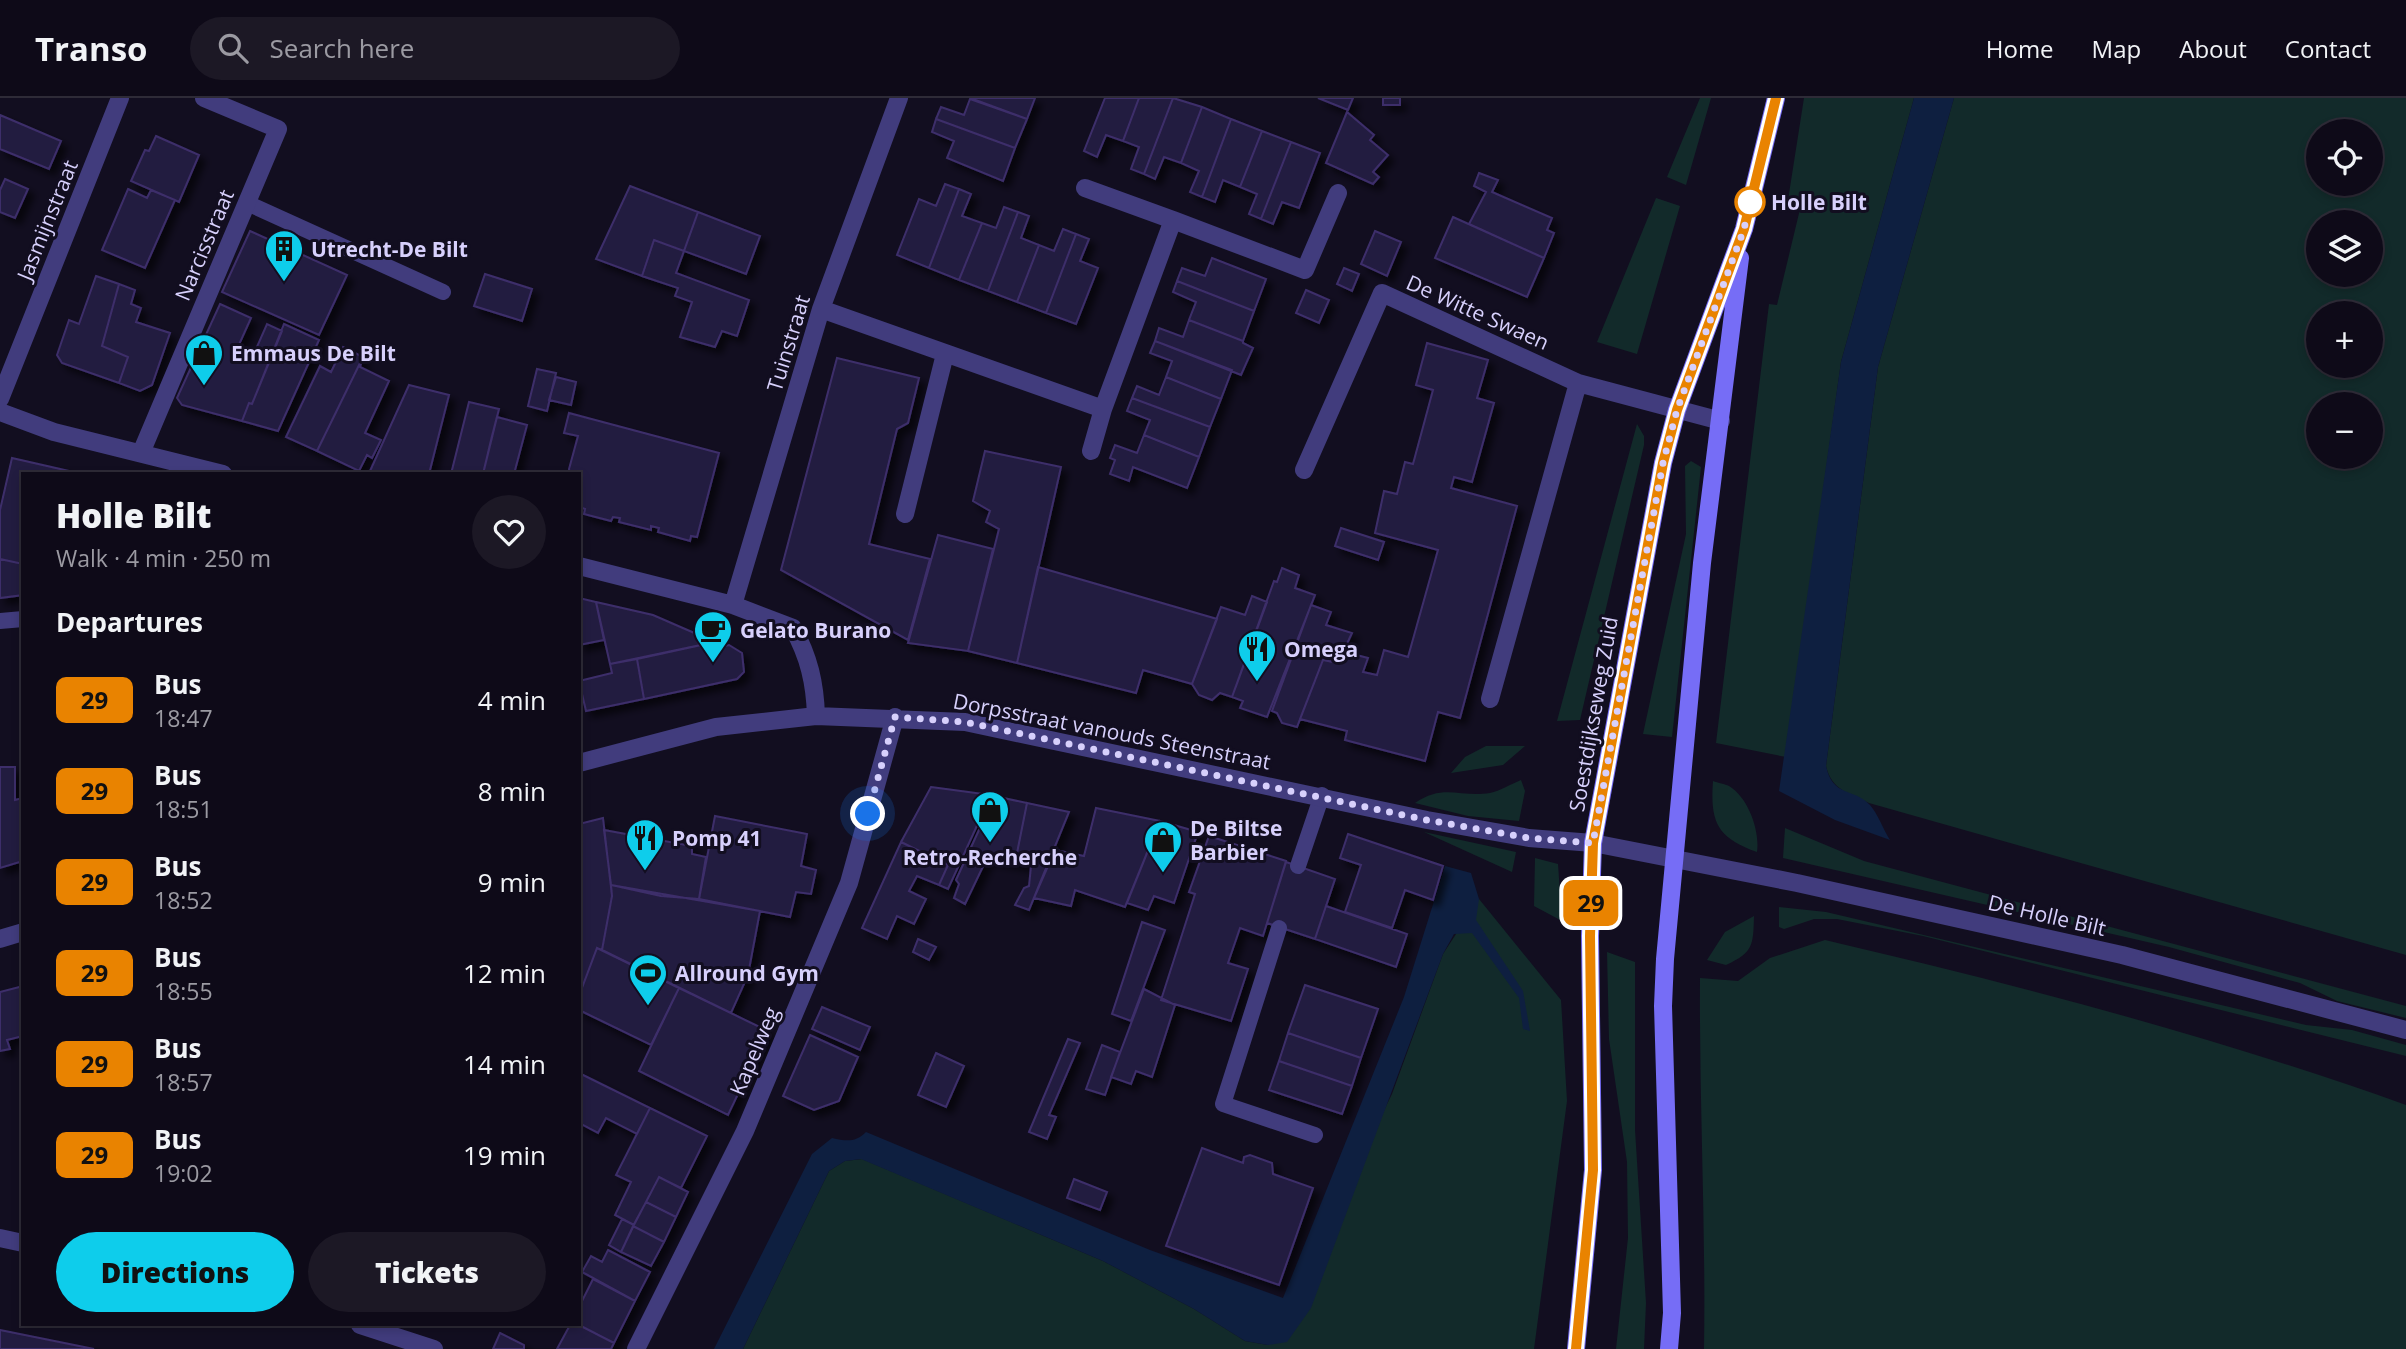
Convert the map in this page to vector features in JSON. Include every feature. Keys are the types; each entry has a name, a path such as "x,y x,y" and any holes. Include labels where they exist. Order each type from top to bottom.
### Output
{"main road":[{"name":"Soestdijkseweg Zuid","path":"1576,1349 1593,1170 1590,936 1593,843 1663,463 1677,410 1744,229 1776,98"},
{"name":"Soestdijkseweg Zuid","path":"1669,1349 1672,1313 1663,1006 1702,563 1744,229"}],"street":[{"name":"Jasmijnstraat","path":"0,399 120,98"},
{"name":"Narcisstraat","path":"141,453 278,129 204,98"},
{"name":"Tuinstraat","path":"733,605 821,309 899,98"},
{"path":"1085,188 1305,270 1338,193"},
{"path":"1091,452 1103,409 1173,220"},
{"name":"De Witte Swaen","path":"1304,470 1382,293 1578,383 1721,421"},
{"path":"821,309 1103,409"},
{"path":"905,514 945,354"},
{"path":"1490,699 1578,383"},
{"path":"0,412 54,432 215,472"},
{"path":"581,567 733,605 793,628 807,653 815,687 816,716"},
{"name":"Dorpsstraat vanouds Steenstraat","path":"581,762 716,727 816,716 895,717 965,722 1529,838 1593,843"},
{"name":"Kapelweg","path":"636,1349 745,1131 849,883 895,717"},
{"name":"De Holle Bilt","path":"1593,843 1787,881 2122,955 2406,1030"},
{"path":"0,939 21,933"},
{"path":"0,1238 21,1243"},
{"path":"363,1326 434,1349"}],"lane":[{"path":"247,203 443,292"},
{"path":"0,621 21,619"},
{"path":"1298,866 1322,796"},
{"path":"1279,928 1223,1104 1315,1135"}],"green space":[{"path":"1700,98 1711,98 1686,185 1667,177"},
{"path":"1804,98 1914,98 1841,362 1786,757 1716,743 1769,304 1777,305 1801,205 1788,200"},
{"path":"1954,98 2406,98 2406,955 1869,803 1837,785 1828,774 1826,766 1878,367"},
{"path":"1656,198 1680,206 1637,354 1597,342"},
{"path":"1637,424 1644,436 1644,445 1580,720 1557,721"},
{"path":"1691,461 1701,467 1672,737 1643,734 1686,534 1685,466"},
{"path":"1486,746 1525,746 1503,765 1451,773 1465,757"},
{"path":"1521,780 1525,791 1519,821 1468,816 1415,803 1444,792 1490,793"},
{"path":"1713,781 1736,791 1747,807 1755,825 1757,852 1733,841 1719,827 1713,807"},
{"path":"1785,828 1864,861 2406,1006 2406,1018 2337,1001 2300,983 2169,947 1783,858"},
{"path":"1424,832 1516,852 1512,872"},
{"path":"1535,858 1558,864 1562,921 1534,906"},
{"path":"1479,899 1561,1000 1567,1101 1534,1349 743,1349 829,1171 845,1161 862,1159 1103,1261 1194,1309 1245,1341 1268,1345 1392,1094 1443,954"},
{"path":"1779,907 1826,912 2306,1025 2352,1030 2406,1045 2406,1056 1923,936 1837,919 1814,919 1784,929 1779,927"},
{"path":"1754,916 1752,941 1742,956 1726,965 1707,960 1725,932"},
{"path":"1825,940 2118,1014 2263,1057 2406,1105 2406,1349 1704,1349 1700,978 1738,981 1770,958"},
{"path":"1607,952 1635,962 1635,1130 1646,1303 1644,1349 1616,1349 1628,1238 1627,1162 1609,1039"}],"water":[{"path":"1914,98 1954,98 1878,367 1826,766 1833,783 1870,805 1890,840 1835,820 1779,791 1841,362"},
{"path":"1445,866 1471,873 1479,899 1476,920 1523,991 1530,1031 1523,1029 1519,998 1472,933 1454,934 1443,954 1311,1308 1287,1342 1268,1345 1245,1341 1194,1309 1103,1261 861,1159 845,1161 829,1171 743,1349 714,1349 812,1154 832,1138 850,1140 866,1132 1150,1250 1283,1298 1404,997"}],"building":[{"path":"970,98 1035,98 1027,119"},
{"path":"1105,98 1139,98 1123,141 1106,135 1097,157 1084,151"},
{"path":"1139,98 1173,98 1144,174 1131,169 1139,147 1123,141"},
{"path":"1173,98 1202,107 1181,163 1164,157 1155,179 1144,174"},
{"path":"1318,98 1353,98 1348,110"},
{"path":"1383,98 1400,98 1400,105 1383,105"},
{"path":"970,99 1027,119 1015,148 936,119 941,107 964,115"},
{"path":"1202,107 1231,119 1202,197 1190,192 1199,171 1181,163"},
{"path":"1347,112 1374,135 1370,140 1388,155 1373,172 1379,177 1373,184 1326,163"},
{"path":"0,115 61,141 49,169 0,149"},
{"path":"936,119 1015,148 1003,181 947,158 954,141 932,132"},
{"path":"1231,119 1262,131 1240,187 1223,180 1215,202 1202,197"},
{"path":"1262,131 1291,142 1261,219 1249,214 1257,194 1240,187"},
{"path":"156,136 199,155 179,202 131,181 145,150 149,151"},
{"path":"1291,142 1320,153 1299,208 1282,202 1273,224 1261,219"},
{"path":"1479,173 1498,180 1492,192 1552,218 1547,230 1554,233 1544,258 1469,224 1486,192 1474,186"},
{"path":"5,179 28,189 15,218 0,212 0,190"},
{"path":"945,184 959,189 929,268 897,255 919,199 936,206"},
{"path":"630,186 698,212 684,251 654,240 642,276 596,259"},
{"path":"128,189 147,198 151,190 175,200 145,268 102,250"},
{"path":"959,189 971,194 962,216 982,223 959,280 929,268"},
{"path":"1004,207 1018,212 988,291 959,280 982,223 996,228"},
{"path":"698,212 760,236 746,274 684,251"},
{"path":"1018,212 1029,216 1021,238 1039,245 1017,302 988,291"},
{"path":"1453,217 1544,258 1527,297 1435,258"},
{"path":"1063,229 1076,234 1046,313 1017,302 1039,245 1054,251"},
{"name":"Utrecht-De Bilt","path":"250,231 347,275 319,335 222,292"},
{"path":"1375,231 1401,242 1387,276 1361,264"},
{"path":"1076,234 1089,239 1080,261 1098,268 1076,324 1046,313"},
{"path":"654,240 684,251 676,273 749,300 737,336 722,331 715,347 680,337 692,302 675,296 678,288 642,276"},
{"path":"1212,258 1266,279 1254,311 1177,281 1182,268 1205,276"},
{"path":"1344,268 1359,274 1352,291 1337,284"},
{"path":"485,274 532,289 522,321 474,306"},
{"path":"96,276 119,284 102,346 128,357 119,383 62,363 57,355 69,320 79,324"},
{"path":"1177,281 1254,311 1243,341 1189,320 1196,302 1173,292"},
{"path":"119,284 135,290 131,304 141,308 136,322 170,333 152,385 140,391 119,383 128,357 102,346"},
{"path":"1306,290 1329,300 1319,323 1296,313"},
{"path":"220,304 251,318 237,349 253,356 267,324 282,331 252,404 249,403 242,421 182,405 177,398"},
{"path":"1189,320 1243,341 1253,348 1241,375 1155,341 1159,328 1183,337"},
{"path":"284,324 319,340 278,431 242,421 249,403 252,404"},
{"path":"1155,341 1232,370 1221,399 1166,377 1172,361 1150,353"},
{"path":"1427,343 1488,360 1477,398 1494,403 1472,482 1454,477 1451,488 1517,506 1460,718 1438,712 1425,761 1345,740 1347,731 1300,719 1323,660 1338,663 1341,651 1368,658 1363,672 1377,675 1384,650 1408,657 1438,550 1375,533 1384,491 1397,494 1405,462 1413,464 1433,390 1416,385"},
{"path":"343,347 363,357 317,451 286,437 320,366 331,372"},
{"path":"363,357 360,367 389,381 365,433 381,440 372,458 367,455 359,471 317,451"},
{"path":"837,358 919,378 908,423 897,429 869,544 930,559 908,640 781,570"},
{"path":"537,369 556,373 547,411 528,406"},
{"path":"556,377 576,382 571,405 549,400"},
{"path":"1166,377 1221,399 1210,427 1132,398 1137,386 1159,395"},
{"path":"409,385 449,395 430,472 370,471"},
{"path":"1132,398 1210,427 1199,457 1144,435 1150,420 1127,411"},
{"path":"469,402 499,409 483,472 452,472"},
{"path":"569,413 719,453 697,537 691,536 690,541 658,532 659,528 651,526 651,530 619,522 620,518 613,517 611,521 584,514 585,509 581,508 581,472 570,472 569,469 578,436 564,433"},
{"path":"497,417 527,425 515,472 483,472"},
{"path":"1144,435 1199,457 1187,488 1133,467 1129,481 1110,474 1115,460 1110,458 1115,445 1137,453"},
{"path":"985,451 1061,467 1017,663 968,651 999,529 986,522 990,511 973,501"},
{"path":"12,458 69,471 21,472 21,564 0,559 0,510"},
{"path":"1341,528 1384,542 1378,560 1335,546"},
{"path":"938,535 993,549 968,651 908,643"},
{"path":"0,559 21,564 21,595 0,598"},
{"path":"1038,567 1217,619 1192,684 1143,670 1136,693 1017,663"},
{"path":"1282,568 1299,575 1295,588 1315,595 1267,717 1240,708 1243,701 1232,697 1274,581 1277,582"},
{"path":"1252,596 1267,602 1232,697 1220,693 1212,700 1199,695 1192,684 1221,607 1245,615"},
{"path":"581,598 596,602 604,640 581,645"},
{"path":"596,602 653,615 715,642 610,664"},
{"path":"1311,605 1331,612 1326,625 1352,633 1338,663 1323,660 1297,727 1282,723 1277,713 1272,711"},
{"path":"715,642 716,648 729,645 742,653 744,672 737,679 644,699 637,659"},
{"path":"637,659 644,699 586,711 581,681 612,673 610,664"},
{"path":"0,767 15,767 15,800 21,798 21,862 0,868"},
{"path":"931,787 991,795 948,889 939,885 948,865 901,842"},
{"path":"994,796 1027,803 1015,863 987,858 965,904 954,898 959,884 956,880 979,830 988,824"},
{"path":"1027,803 1069,812 1029,910 1015,905 1024,888 1029,886 1031,866 1015,863"},
{"path":"1096,808 1160,821 1125,907 1075,890 1071,906 1034,898 1055,850 1084,856"},
{"path":"715,816 807,834 801,866 816,870 811,894 796,892 790,917 699,899"},
{"path":"603,818 612,896 602,950 597,948 581,991 581,824"},
{"path":"1160,821 1198,832 1174,903 1154,896 1148,910 1127,903"},
{"path":"604,830 692,846 692,854 706,857 699,899 661,896 611,885"},
{"path":"1348,834 1443,866 1433,900 1405,890 1392,928 1345,912 1361,865 1340,858"},
{"path":"1209,836 1286,861 1263,936 1240,928 1228,963 1248,969 1231,1021 1161,1000 1195,894 1189,892"},
{"path":"901,842 948,865 939,885 917,876 909,891 926,899 914,924 897,916 887,939 862,928"},
{"path":"1286,862 1335,879 1315,939 1267,923"},
{"path":"611,885 760,911 748,975 731,1013 602,950 612,896"},
{"path":"1326,906 1407,934 1396,967 1315,939"},
{"path":"1142,922 1165,930 1131,1021 1112,1014"},
{"path":"918,939 936,947 929,960 913,952"},
{"path":"597,948 679,988 651,1045 581,1011 581,991"},
{"path":"1305,985 1378,1009 1361,1058 1288,1033"},
{"path":"21,987 21,1036 7,1040 10,1049 0,1051 0,992"},
{"path":"679,988 768,1031 728,1115 639,1071"},
{"path":"1144,989 1175,1005 1152,1077 1136,1071 1131,1084 1111,1077"},
{"path":"822,1007 870,1027 860,1050 812,1029"},
{"path":"1288,1033 1361,1058 1352,1086 1279,1061"},
{"path":"810,1035 858,1057 839,1101 814,1110 783,1096"},
{"path":"1068,1039 1080,1043 1049,1115 1056,1117 1047,1139 1029,1132"},
{"path":"1102,1045 1120,1052 1105,1095 1086,1089"},
{"path":"936,1053 964,1066 946,1107 918,1095"},
{"path":"1279,1061 1352,1086 1342,1114 1269,1090"},
{"path":"581,1074 650,1108 637,1134 606,1118 598,1133 581,1124"},
{"path":"650,1108 707,1136 681,1188 659,1177 634,1225 615,1215 631,1182 616,1175"},
{"path":"1202,1148 1243,1163 1244,1157 1250,1155 1272,1163 1273,1174 1313,1188 1279,1285 1166,1246"},
{"path":"659,1177 688,1192 676,1217 646,1202"},
{"path":"1074,1179 1107,1192 1100,1210 1067,1198"},
{"path":"646,1202 676,1217 664,1242 633,1226"},
{"path":"622,1219 634,1225 621,1252 609,1245"},
{"path":"633,1226 664,1242 651,1266 621,1252"},
{"path":"608,1250 650,1272 635,1301 582,1272 591,1256 602,1262"},
{"path":"593,1279 635,1301 614,1343 581,1326 581,1303"},
{"path":"569,1326 581,1326 614,1343 611,1349 557,1349"},
{"path":"0,1330 94,1349 0,1349"},
{"path":"500,1333 524,1345 524,1349 493,1349"}],"bus line":[{"name":"29","path":"1576,1349 1593,1170 1590,936 1593,843 1663,463 1677,410 1744,229 1776,98"}],"place":[{"name":"Holle Bilt","path":"1750,202"},
{"name":"Utrecht-De Bilt","path":"284,283"},
{"name":"Emmaus De Bilt","path":"204,387"},
{"name":"Gelato Burano","path":"713,664"},
{"name":"Omega","path":"1257,683"},
{"name":"Retro-Recherche","path":"990,844"},
{"name":"Pomp 41","path":"645,872"},
{"name":"De Biltse Barbier","path":"1163,874"},
{"name":"Allround Gym","path":"648,1007"}],"route":[{"path":"868,814 895,717 965,722 1381,807 1427,820 1529,838 1593,843 1663,463 1677,410 1744,229 1750,202"}]}
